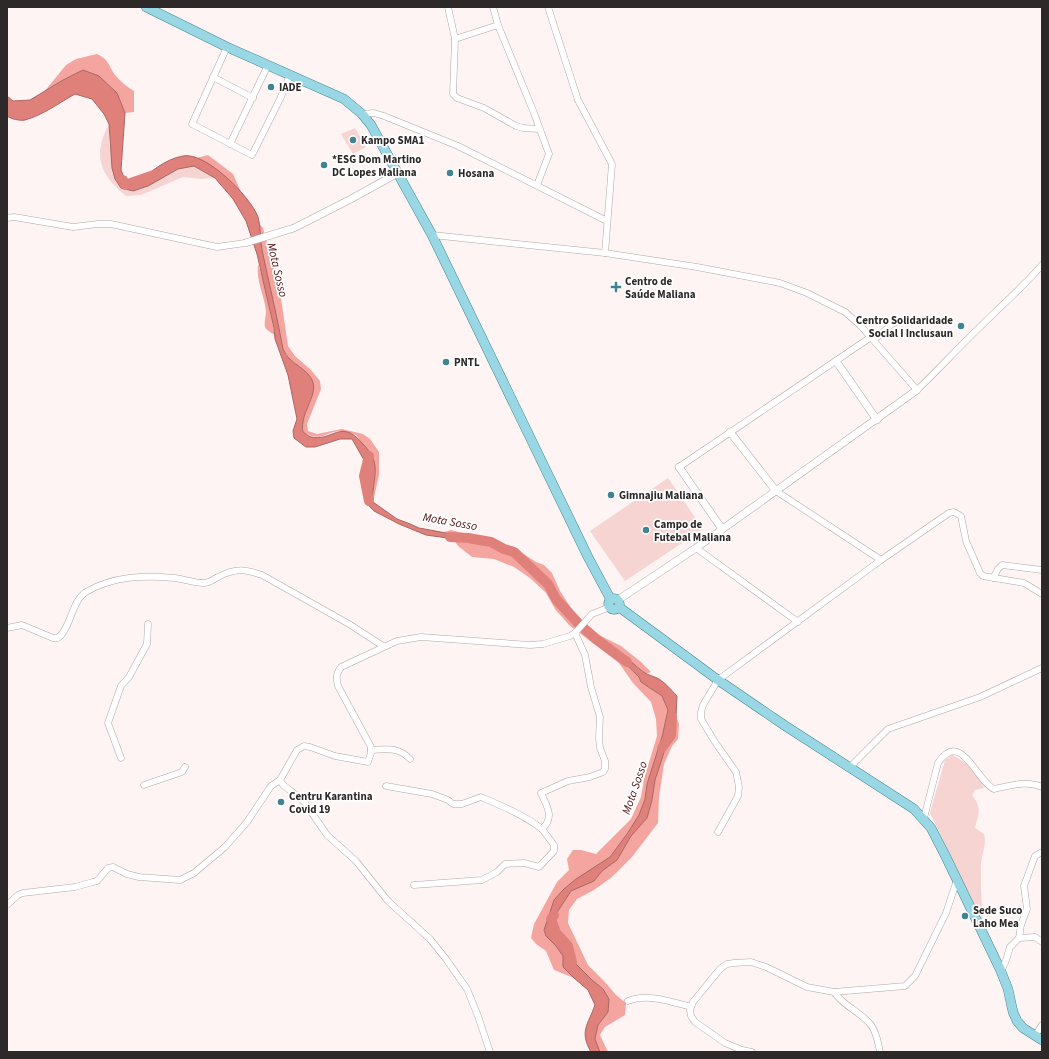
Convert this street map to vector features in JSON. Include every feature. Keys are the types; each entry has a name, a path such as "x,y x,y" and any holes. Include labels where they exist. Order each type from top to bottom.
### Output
{"main road":[{"path":"146,7 227,47 344,99 362,114 371,124 432,235 588,557 614,604 718,680 849,768 914,809 924,818 931,828 957,879 1001,972 1008,989 1013,1012 1017,1021 1023,1028 1039,1038"}],"street":[{"path":"448,7 455,39 452,94 457,98 484,108 516,126 540,129"},
{"path":"493,7 498,25 549,154 537,185"},
{"path":"548,7 578,100 612,164 605,253"},
{"path":"455,39 498,25"},
{"path":"227,47 192,124 252,155 290,76"},
{"path":"230,144 268,65"},
{"path":"213,77 253,98"},
{"path":"362,114 374,113 384,116 458,146 607,220"},
{"path":"7,218 14,217 73,227 111,224 216,247 245,243 294,228 398,173"},
{"path":"432,235 605,253 780,283 807,293 845,312 860,325 917,390"},
{"path":"7,905 18,895 23,893 76,887 97,881 108,868 113,867 127,874 139,877 180,880 185,878 208,862 225,847 247,822 272,786 280,780 300,747 310,747 335,756 368,762 371,747 338,686 336,678 341,667 383,646 397,641 421,636 530,645 543,644 564,638 574,633 592,614 614,604 696,548 917,390 1008,301 1042,265"},
{"path":"722,529 679,467 836,361 892,324 899,321"},
{"path":"836,361 877,420"},
{"path":"730,432 776,491 881,560"},
{"path":"718,832 738,796 739,787 736,772 701,719 703,705 718,680 881,560 949,513 954,512 961,516 966,541 980,573 983,576 1024,583 1042,594"},
{"path":"696,548 798,622"},
{"path":"993,578 998,568 1002,565 1042,570"},
{"path":"7,628 22,626 53,638 58,638 65,630 77,602 84,592 113,580 140,576 176,578 206,583 233,570 240,569 262,575 348,624 383,646"},
{"path":"121,758 108,723 121,686 129,677 147,644 148,624"},
{"path":"542,828 548,822 549,817 548,809 542,793 568,781 590,777 603,772 605,769 605,760 600,748 599,738 600,717 585,655 574,633"},
{"path":"849,768 888,729 980,697 1042,668"},
{"path":"371,750 398,750 410,759"},
{"path":"924,818 938,763 942,757 949,753 958,752 964,756 988,786 994,789 1024,783 1032,783 1042,787"},
{"path":"144,785 182,772 185,767"},
{"path":"280,780 299,796 327,835 356,861 388,901 430,939 446,959 467,989 490,1052"},
{"path":"386,786 432,794 448,800 453,804 462,804 481,797 504,806 532,821 542,828 554,845 554,851 539,866 524,863 505,864 497,872 482,880 414,885"},
{"path":"1001,972 1010,947 1019,938 1021,925 1027,909 1024,886 1035,856 1042,852"},
{"path":"752,1052 742,1050 714,1036 695,1022 691,1016 691,1007 693,1002 720,969 727,964 751,962 807,987 834,992 905,986 915,976 946,913 957,879"},
{"path":"1019,938 1036,937 1042,942"},
{"path":"834,992 838,999 849,1006 871,1025 875,1032 880,1052"},
{"path":"628,1001 633,999 660,998 691,1007"},
{"path":"1039,1038 1042,1025"}],"shaded area":[{"path":"97,54 107,61 113,72 120,80 134,91 134,112 125,113 117,93 99,76 83,70 44,92 66,65 76,59"},
{"path":"83,70 99,76 117,93 125,113 121,170 126,182 136,184 146,175 170,160 183,156 192,156 215,168 226,177 254,208 259,221 262,250 283,349 289,358 309,375 313,384 312,397 304,417 303,432 311,437 318,438 342,431 348,432 355,436 364,445 374,461 375,471 373,502 397,519 419,528 457,535 469,541 426,535 399,524 374,511 368,505 365,497 367,486 364,460 352,439 340,439 315,447 306,447 294,438 293,431 297,419 288,375 275,339 274,328 257,254 246,221 233,199 215,178 194,166 178,169 148,186 133,191 121,188 115,179 112,168 109,124 104,114 92,99 75,94 32,118 16,120 7,116 7,96 13,101 30,100"},
{"path":"109,124 109,146 121,188 133,191 148,186 178,169 194,166 215,178 201,179 183,177 141,195 126,196 110,180 101,164 101,145"},
{"name":"Kampo SMA1","path":"355,128 366,147 353,154 341,134"},
{"path":"208,155 233,174 241,192 225,177 197,158"},
{"path":"259,224 263,228 271,259 277,271 288,346 295,356 311,370 320,381 321,389 307,424 308,431 317,434 342,429 363,434 370,439 379,452 379,475 373,502 375,475 374,461 356,435 340,431 314,437 303,432 306,410 312,398 295,363 289,358 283,349 262,250"},
{"path":"258,264 264,283 275,335 268,331 265,327 266,311 258,277"},
{"name":"Campo de Futebal Maliana","path":"668,478 703,529 625,581 590,531"},
{"path":"451,530 480,538 490,539 513,547 536,562 544,565 552,573 560,591 579,620 601,636 621,646 651,672 646,674 619,654 629,668 639,677 641,682 662,696 668,710 662,737 647,784 645,799 639,815 610,857 576,879 549,917 544,930 546,936 563,956 563,967 574,978 554,970 546,951 536,944 531,938 534,924 557,882 569,870 567,859 573,850 581,850 596,854 631,819 641,797 644,779 657,736 656,719 651,702 633,683 619,663 569,625 555,609 546,593 530,578 514,567 494,559 472,557 458,546 454,540 468,541 457,535 444,532"},
{"path":"614,653 626,658 645,673 655,677 668,686 677,696 676,716 655,780 647,818 631,836 617,860 602,871 594,881 571,891 556,914 554,932 560,941 572,951 575,963 603,989 609,999 608,1012 598,1025 595,1039 600,1052 591,1052 587,1045 585,1033 587,1023 595,1005 588,990 563,967 563,956 546,936 544,930 554,900 576,879 610,857 639,815 645,799 647,784 662,737 668,710 662,696 641,682 639,677"},
{"path":"676,716 679,724 678,739 672,746 664,764 659,797 658,823 632,857 612,877 594,890 577,899 569,910 568,923 588,965 616,995 626,1003 625,1015 605,1027 600,1035 608,1052 600,1052 595,1040 598,1025 608,1012 603,989 575,963 572,951 560,941 554,931 556,914 571,891 594,881 602,871 617,860 631,836 647,818 655,780"},
{"path":"952,755 963,761 975,772 984,788 975,790 972,795 979,811 975,828 984,834 985,838 981,870 983,923 930,813 945,760"}],"waterway":[{"name":"Mota Sosso","path":"123,180 125,185 154,175"},
{"name":"Mota Sosso","path":"369,456 364,476 369,501"},
{"name":"Mota Sosso","path":"450,537 491,542 504,549 514,552 548,584 556,599 578,623 596,639 627,662"},
{"name":"Mota Sosso","path":"662,748 671,735 672,717"},
{"name":"Mota Sosso","path":"554,915 551,919 556,933 568,946 572,962"}],"place":[{"name":"IADE","path":"271,87"},
{"name":"Kampo SMA1","path":"353,140"},
{"name":"*ESG Dom Martino DC Lopes Maliana","path":"324,165"},
{"name":"Hosana","path":"450,173"},
{"name":"Centro de Saúde Maliana","path":"616,287"},
{"name":"Centro Solidaridade Social I Inclusaun","path":"961,326"},
{"name":"PNTL","path":"446,362"},
{"name":"Gimnajiu Maliana","path":"611,495"},
{"name":"Campo de Futebal Maliana","path":"646,530"},
{"name":"Centru Karantina Covid 19","path":"281,802"},
{"name":"Sede Suco Laho Mea","path":"965,916"}]}
